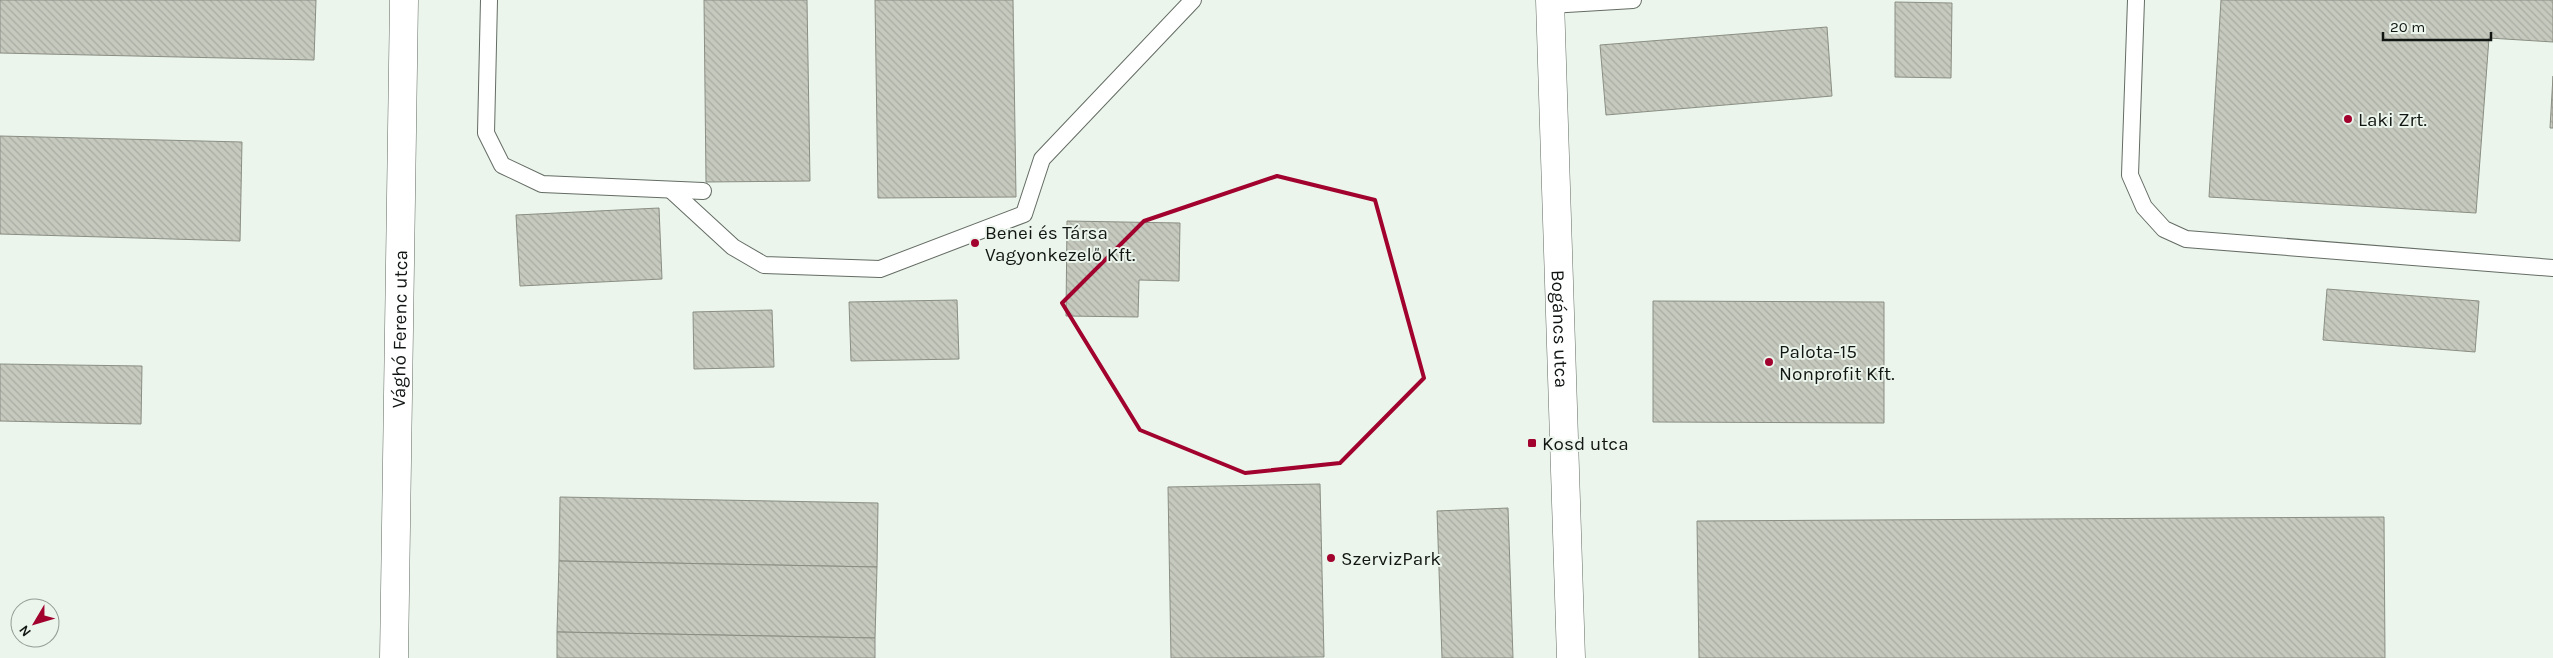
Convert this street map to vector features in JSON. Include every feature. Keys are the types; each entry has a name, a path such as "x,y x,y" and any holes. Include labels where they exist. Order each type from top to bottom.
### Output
{"street":[{"name":"Vághó Ferenc utca","path":"394,658 404,0"},
{"name":"Bogáncs utca","path":"1550,2 1571,658"}],"lane":[{"path":"489,0 486,133 502,165 542,184 704,191"},
{"path":"671,190 733,246 764,265 880,270 1024,214 1042,159 1192,0"},
{"path":"1550,2 1633,0"},
{"path":"2136,0 2130,175 2144,207 2164,229 2186,239 2553,268"}],"highlighted area":[{"path":"1277,176 1375,200 1424,378 1340,463 1245,473 1140,430 1062,303 1144,221"}],"building":[{"path":"0,0 316,0 314,60 0,53"},
{"path":"704,0 807,0 810,181 706,182"},
{"path":"875,0 1013,0 1016,197 878,198"},
{"name":"Laki Zrt.","path":"2221,0 2553,0 2553,42 2489,38 2476,213 2209,197"},
{"path":"1895,2 1952,3 1951,78 1895,77"},
{"path":"1827,27 1832,96 1606,115 1600,45"},
{"path":"2553,76 2553,128 2550,128"},
{"path":"0,136 242,142 240,241 0,234"},
{"path":"659,208 662,279 520,286 516,215"},
{"path":"1067,221 1180,223 1179,281 1139,280 1138,317 1066,316"},
{"path":"2327,289 2479,301 2475,352 2323,340"},
{"path":"957,300 959,359 851,361 849,302"},
{"name":"Palota-15 Nonprofit Kft.","path":"1653,301 1884,302 1884,423 1653,422"},
{"path":"772,310 774,367 694,369 693,312"},
{"path":"0,364 142,366 141,424 0,421"},
{"path":"1320,484 1324,657 1171,658 1168,487"},
{"path":"560,497 878,503 877,567 559,561"},
{"path":"1508,508 1513,658 1442,658 1437,511"},
{"path":"2384,517 2385,658 1699,658 1697,521"},
{"path":"559,561 877,567 875,638 557,632"},
{"path":"557,632 875,638 875,658 557,658"}],"place":[{"name":"Laki Zrt.","path":"2348,119"},
{"name":"Benei és Társa Vagyonkezelő Kft.","path":"975,243"},
{"name":"Palota-15 Nonprofit Kft.","path":"1769,362"},
{"name":"Kosd utca","path":"1532,443"},
{"name":"SzervizPark","path":"1331,558"}]}
